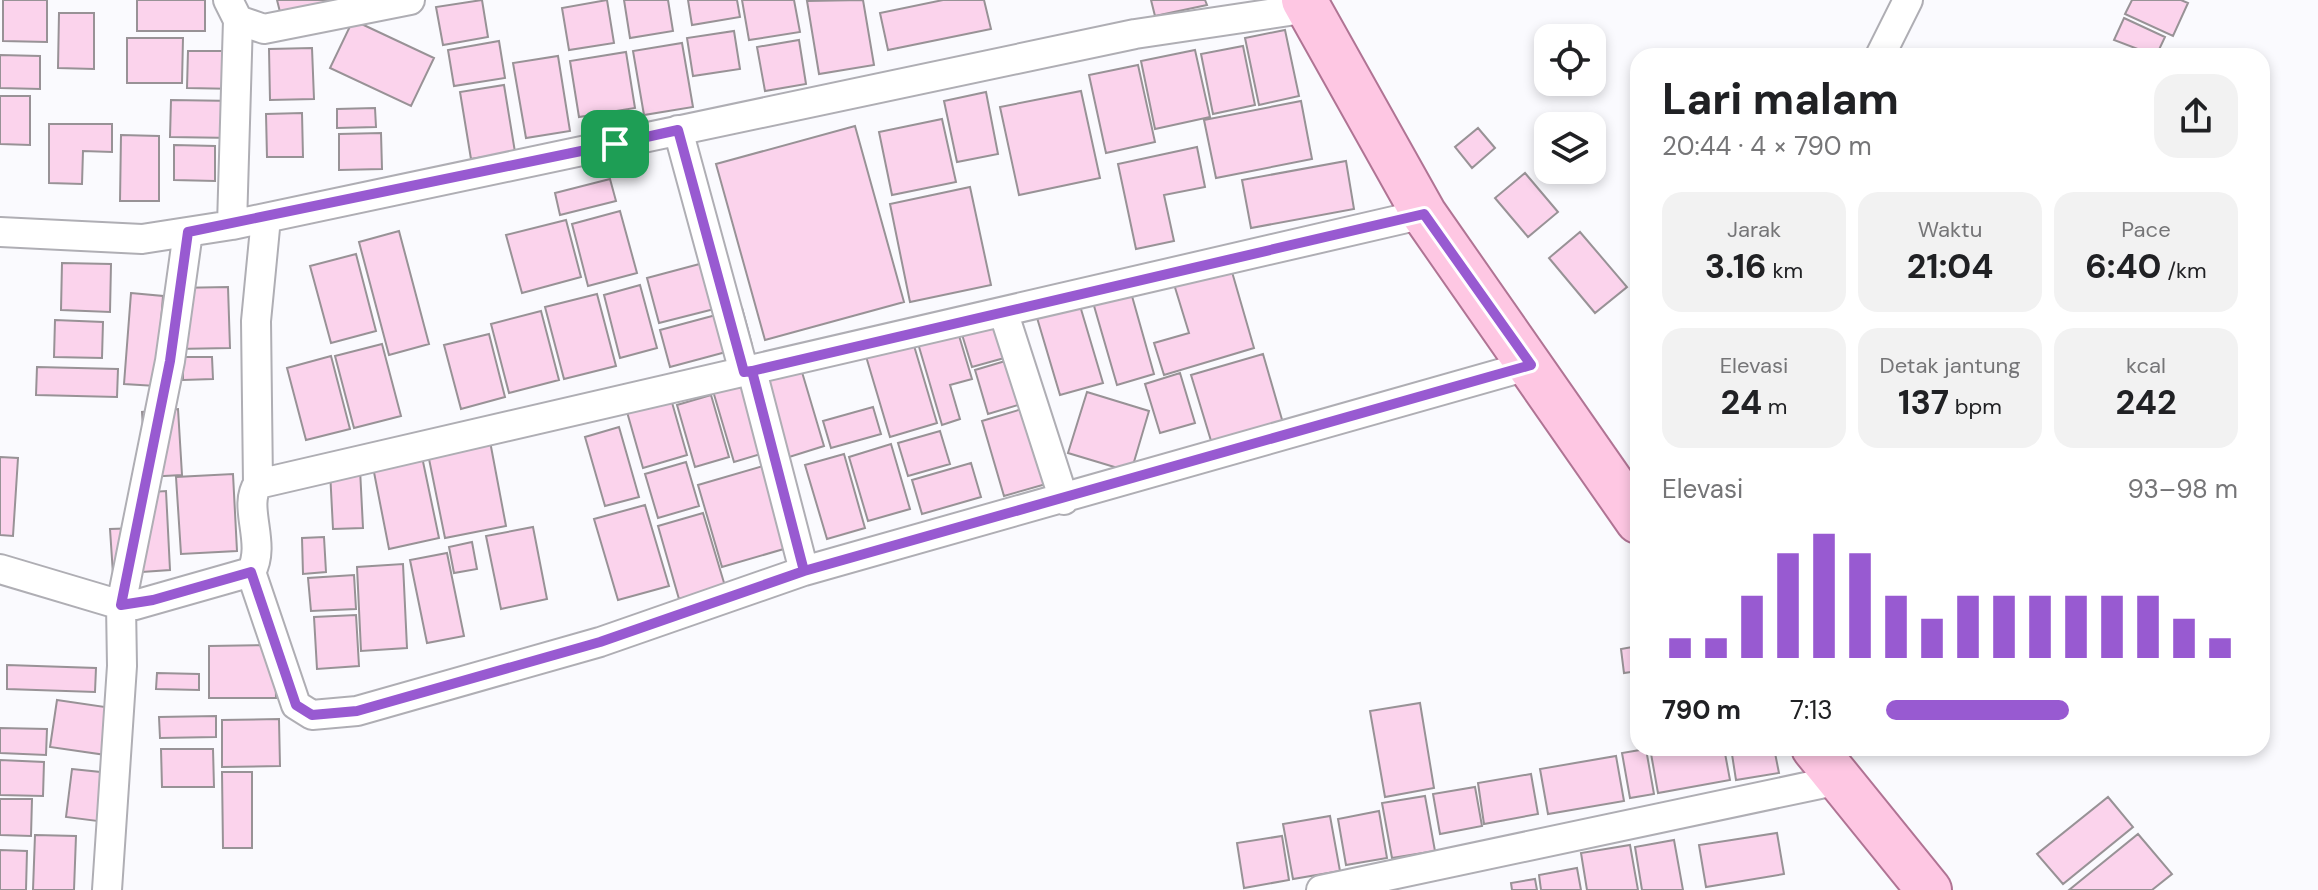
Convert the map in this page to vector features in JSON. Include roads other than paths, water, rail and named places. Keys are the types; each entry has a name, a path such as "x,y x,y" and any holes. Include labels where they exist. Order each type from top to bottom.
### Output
{"main road":[{"path":"1307,4 1424,214 1630,501"},
{"path":"1826,764 1929,890"}],"street":[{"path":"233,10 264,29 410,0"},
{"path":"1884,48 1908,0"},
{"path":"0,232 142,239 232,225 1135,34 1307,4"},
{"path":"232,225 233,10"},
{"path":"678,130 804,571"},
{"path":"258,484 1004,314 1424,214"},
{"path":"266,218 256,321 258,484 253,501 259,551 251,572 296,705 312,715 357,711 600,642 804,571 1064,500 1531,365"},
{"path":"107,890 122,666 121,605 170,361 188,232"},
{"path":"1004,314 1064,500"},
{"path":"0,569 121,605 153,600 251,572"},
{"path":"1321,890 1826,764"}]}
